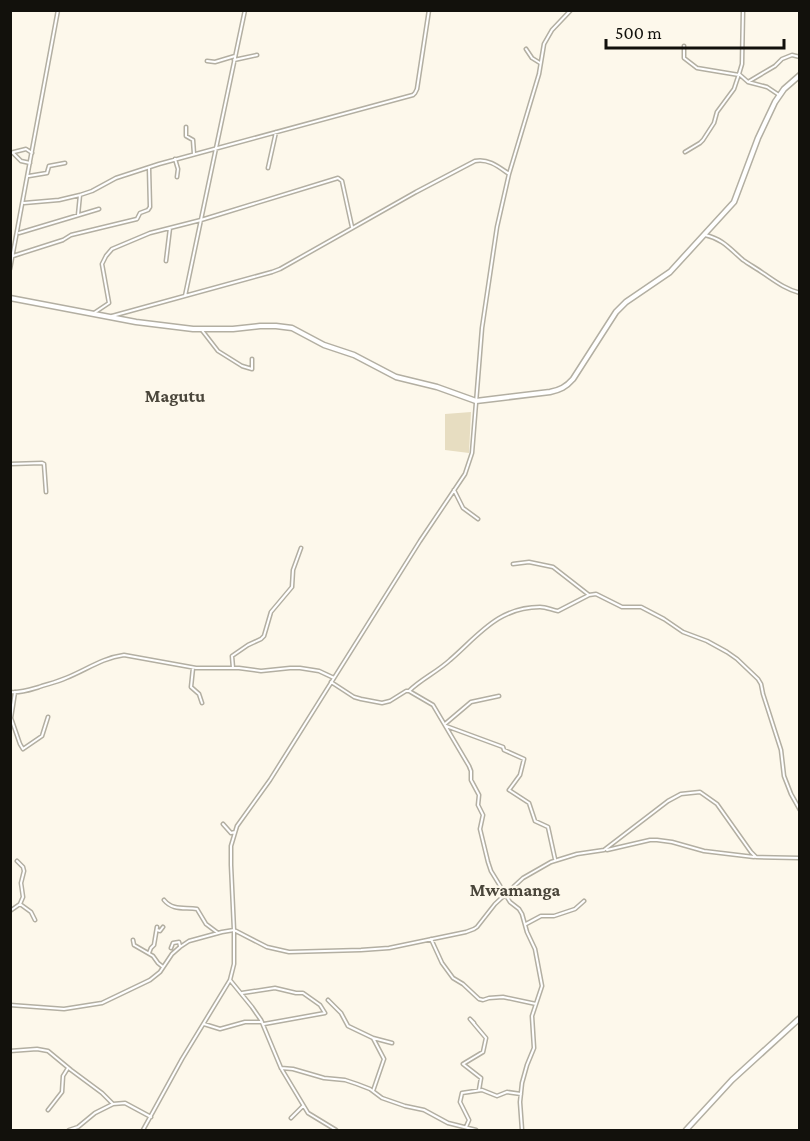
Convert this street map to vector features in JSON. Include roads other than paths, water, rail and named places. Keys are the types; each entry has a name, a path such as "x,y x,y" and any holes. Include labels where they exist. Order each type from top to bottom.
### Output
{"street":[{"path":"10,269 58,10"},
{"path":"185,296 245,10"},
{"path":"24,203 59,200 80,195 149,166 415,93 429,10"},
{"path":"143,1131 182,1059 230,980 234,964 231,846 237,826 270,780 420,541 465,474 471,458 482,328 497,227 509,174 539,74 544,44 552,30 571,10"},
{"path":"685,152 703,140 714,123 718,109 737,82 742,64 743,10"},
{"path":"684,46 684,58 697,68 739,75 748,82 766,87 779,96"},
{"path":"526,49 532,58 540,63"},
{"path":"207,61 215,62 257,55"},
{"path":"748,82 775,66 782,59 792,55 800,57"},
{"path":"10,298 136,322 201,329 260,326 292,328 324,345 354,355 396,377 476,400 550,392 567,386 573,379 616,312 626,302 670,272 734,202 758,138 779,96 800,75"},
{"path":"186,127 186,136 193,140 194,154"},
{"path":"268,168 276,132"},
{"path":"11,152 26,149 32,153"},
{"path":"11,152 21,161 30,163"},
{"path":"175,159 178,169 177,177"},
{"path":"109,316 272,272 475,161 481,160 497,165 509,174"},
{"path":"28,177 47,173 49,166 65,163"},
{"path":"13,256 63,240 71,235 137,219 140,213 150,207 149,166"},
{"path":"94,313 109,303 102,264 109,251 139,237 338,178 342,181 353,228"},
{"path":"78,215 80,195"},
{"path":"17,233 99,209"},
{"path":"166,261 170,228"},
{"path":"705,235 723,242 779,285 800,293"},
{"path":"201,329 218,351 242,366 252,369 252,359"},
{"path":"10,464 42,463 46,492"},
{"path":"453,490 464,508 478,519"},
{"path":"233,668 232,656 264,636 271,612 292,587 293,570 301,548"},
{"path":"513,564 529,562 553,567 589,595"},
{"path":"331,682 354,697 372,702 387,702 409,691 448,662 494,620 517,611 533,608 541,607 558,611 589,595 596,594 622,607 641,607 664,618 686,634 703,639 727,652 759,679 782,750 785,781 800,810"},
{"path":"48,717 42,736 23,749 11,718 13,692 22,692 62,680 91,665 116,656 124,655 193,668 261,671 300,668 319,671 334,678"},
{"path":"193,668 191,687 199,694 202,703"},
{"path":"409,691 431,702 469,766 470,779 479,795 478,805 483,815 480,828 491,871 510,902 519,909 535,949 542,986 532,1016 534,1048 526,1065 521,1094 522,1131"},
{"path":"446,725 471,702 499,696"},
{"path":"446,725 503,747 504,750 524,759 520,775 509,790 529,803 535,821 548,827 555,860"},
{"path":"604,850 668,801 681,794 700,792 717,804 756,857"},
{"path":"223,824 231,833 235,832"},
{"path":"10,1005 64,1010 102,1003 150,980 180,946 189,941 234,930 267,947 288,952 389,948 474,929 495,904 523,878 555,860 650,840 756,857 800,858"},
{"path":"10,910 20,904 23,897 21,883 24,871 17,861"},
{"path":"164,900 177,908 197,909 206,924 218,933"},
{"path":"525,924 541,916 554,916 575,909 584,901"},
{"path":"20,904 31,912 36,920"},
{"path":"149,953 154,945 157,929 160,931 163,927"},
{"path":"431,939 442,963 453,978 479,999 503,997 536,1004"},
{"path":"134,940 134,945 153,956 163,967"},
{"path":"171,948 173,943 179,942 180,946"},
{"path":"230,980 263,1023 281,1068 303,1106 308,1113 336,1131"},
{"path":"203,1024 220,1029 245,1022 263,1023 325,1013 320,1005 303,993 275,988 242,993"},
{"path":"328,1000 341,1012 348,1026 373,1038 392,1043"},
{"path":"686,1131 732,1080 800,1018"},
{"path":"474,1023 470,1019 486,1038 483,1052 463,1064 481,1078 479,1090"},
{"path":"373,1038 384,1059 373,1091"},
{"path":"10,1051 42,1049 48,1051 113,1104"},
{"path":"281,1068 288,1067 324,1078 345,1080 373,1091 382,1098 424,1110 448,1123 476,1131"},
{"path":"48,1110 62,1092 63,1076 68,1068"},
{"path":"466,1127 469,1120 460,1102 462,1093 482,1090 497,1096 507,1092 521,1094"},
{"path":"69,1131 113,1104 125,1103 151,1117"},
{"path":"291,1118 303,1106"}],"district":[{"name":"Magutu","path":"175,396"},
{"name":"Mwamanga","path":"515,890"}]}
